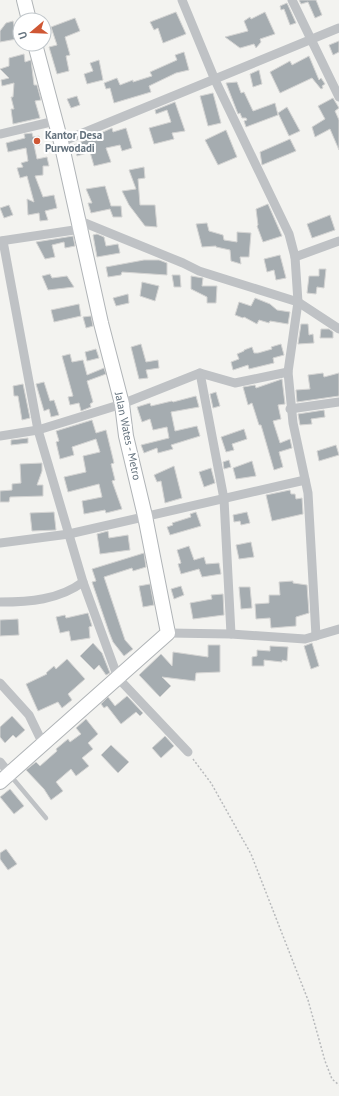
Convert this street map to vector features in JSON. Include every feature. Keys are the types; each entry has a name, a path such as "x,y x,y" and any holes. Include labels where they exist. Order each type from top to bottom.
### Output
{"main road":[{"path":"24,0 27,12"},
{"name":"Jalan Wates - Metro","path":"38,52 61,142 122,404 126,436 145,516 168,633"},
{"path":"5,778 168,633"}],"street":[{"path":"182,0 215,80 289,234 295,257 298,302 288,372 290,409 308,493 316,636"},
{"path":"292,0 339,97"},
{"path":"61,142 339,28"},
{"path":"0,134 55,121"},
{"path":"188,752 118,678 83,582 38,430 1,241 80,225 183,263 199,271 298,302 339,329"},
{"path":"295,257 339,241"},
{"path":"0,436 38,430 122,404 200,373 234,383 288,372"},
{"path":"200,373 224,499 231,634"},
{"path":"290,409 339,402"},
{"path":"0,543 69,534 305,480"},
{"path":"0,602 32,602 72,590 83,582"},
{"path":"168,633 231,634 305,639 339,629"},
{"path":"0,683 29,715 43,744"},
{"path":"0,762 5,778"}],"lane":[{"path":"5,778 46,818"}],"path":[{"path":"188,752 211,784 251,854 308,1000 325,1061 332,1079 339,1085"}],"building":[{"path":"299,0 316,0 322,15 315,18 308,2 301,4"},
{"path":"287,3 296,23 290,25 284,9 281,10 280,6"},
{"path":"176,12 186,34 163,43 158,28 154,30 150,22"},
{"path":"265,12 275,34 260,39 261,42 256,48 254,44 240,48 225,37 248,31 244,21 250,17 251,19"},
{"path":"75,18 80,31 65,37 70,55 66,56 69,71 57,74 50,52 52,52 52,46 57,45 52,27"},
{"path":"12,21 12,40 0,42 0,31 6,23"},
{"path":"339,41 339,52 333,55 329,45"},
{"path":"184,52 189,70 176,73 149,86 151,92 114,103 110,88 106,89 104,83 117,78 120,85 133,80 133,82 152,76 150,72 177,60 175,55"},
{"path":"24,54 25,62 31,60 34,85 37,85 41,100 35,101 40,118 13,124 11,109 14,109 11,97 13,97 14,83 2,86 1,80 9,78 0,69 9,66 9,58"},
{"path":"309,56 319,80 321,78 325,84 322,86 323,88 321,89 312,78 280,93 270,72 290,61 292,65"},
{"path":"99,60 103,80 87,84 84,74 93,71 90,63"},
{"path":"259,70 262,84 253,87 250,74"},
{"path":"237,82 241,93 244,92 253,111 275,103 278,115 246,127 244,121 247,120 246,118 242,118 240,113 238,114 226,83"},
{"path":"213,93 221,123 208,126 200,96"},
{"path":"77,96 80,105 71,108 67,99"},
{"path":"333,98 339,108 335,111 339,120 339,150 330,129 315,137 312,127 325,119 318,106"},
{"path":"175,102 185,131 172,133 174,139 154,144 149,128 171,122 167,110 156,114 155,110"},
{"path":"287,107 300,131 289,136 278,113"},
{"path":"112,128 113,132 126,128 132,148 122,151 120,145 106,148 111,162 94,166 90,152 77,156 74,145"},
{"path":"226,130 237,157 218,165 205,140"},
{"path":"32,133 33,137 39,136 40,145 34,145 37,159 47,157 49,166 43,166 43,175 35,176 43,197 54,195 57,208 45,211 48,220 40,221 39,213 28,215 27,199 34,202 27,176 20,178 17,168 23,167 21,163 28,161 26,148 8,152 6,143 25,138 24,134"},
{"path":"290,139 296,151 262,165 260,152"},
{"path":"144,167 145,178 138,179 140,205 155,205 157,227 145,226 129,205 122,191 136,189 129,170"},
{"path":"105,186 111,206 121,206 122,217 113,217 110,209 91,213 88,203 92,203 86,189"},
{"path":"268,204 282,236 263,242 257,226 256,209"},
{"path":"9,205 13,215 4,218 0,208"},
{"path":"330,215 335,230 312,238 307,224"},
{"path":"207,223 209,231 223,235 224,240 237,242 237,232 251,233 249,257 240,257 241,264 231,261 230,250 216,246 202,247 196,224"},
{"path":"97,234 104,237 106,246 118,244 120,253 97,257 93,235"},
{"path":"73,236 75,246 65,248 64,242 52,245 55,257 45,259 36,242"},
{"path":"280,255 286,278 276,280 274,270 267,272 264,259"},
{"path":"144,260 159,260 167,263 167,275 122,272 121,275 108,277 106,267"},
{"path":"319,269 326,269 324,288 317,287 316,294 307,293 309,276 319,276"},
{"path":"50,274 52,278 67,276 74,287 48,290 42,276"},
{"path":"172,275 180,275 181,287 174,287"},
{"path":"191,276 203,278 202,286 217,286 216,303 207,303 207,297 191,289"},
{"path":"142,282 159,286 155,301 140,296"},
{"path":"128,294 129,303 116,306 113,298"},
{"path":"255,298 270,304 277,310 290,312 288,324 270,321 269,323 259,320 257,324 244,317 235,315 239,302 251,306"},
{"path":"79,304 81,316 54,322 51,310"},
{"path":"91,316 93,326 86,328 83,317"},
{"path":"301,324 308,324 309,335 313,334 314,343 298,344"},
{"path":"321,329 329,329 333,332 333,338 320,338"},
{"path":"141,344 146,362 158,360 159,368 146,370 148,378 139,379 131,347"},
{"path":"281,344 284,355 273,358 274,363 249,369 248,365 233,370 231,362 239,359 237,354 244,350 252,347 254,353 258,353 272,349 271,347"},
{"path":"96,349 99,358 87,361 85,352"},
{"path":"70,354 72,362 83,360 87,375 104,368 106,374 87,381 93,402 90,404 91,407 81,411 79,403 70,405 68,397 73,396 62,356"},
{"path":"323,373 324,377 339,373 339,396 297,402 296,390 310,389 308,375"},
{"path":"282,379 285,404 278,405 281,419 273,421 280,443 290,439 292,448 279,452 283,467 274,470 261,425 259,425 252,403 248,405 243,387 255,385 256,388"},
{"path":"44,382 50,401 54,400 59,415 51,417 49,409 44,411 36,384"},
{"path":"23,384 30,418 22,420 18,396 14,396 13,386"},
{"path":"216,392 220,406 213,408 210,394"},
{"path":"196,396 199,407 171,412 175,431 197,426 200,436 171,445 173,449 158,453 157,448 144,453 141,445 169,438 167,427 153,430 150,419 142,422 137,407 150,403 151,406 173,402"},
{"path":"324,410 325,417 311,419 312,424 300,425 298,414"},
{"path":"92,420 96,433 106,430 114,463 111,464 115,480 112,481 122,509 106,513 105,510 84,514 82,501 102,497 99,484 68,492 64,477 86,472 83,456 100,452 96,439 72,447 74,455 60,459 56,442 59,441 56,431"},
{"path":"244,429 247,439 232,444 234,450 226,452 221,437"},
{"path":"28,438 28,443 11,445 11,440"},
{"path":"336,445 339,455 319,461 317,451"},
{"path":"229,460 231,467 224,469 223,462"},
{"path":"252,461 256,476 236,479 233,468"},
{"path":"42,463 42,471 37,485 43,485 43,496 10,497 9,502 0,502 0,491 12,490 12,484 21,483 20,464"},
{"path":"174,466 182,498 165,503 161,481 157,482 154,475"},
{"path":"211,468 215,483 204,487 199,472"},
{"path":"290,490 291,494 295,494 296,499 302,498 303,514 272,521 266,495"},
{"path":"54,512 56,530 32,531 30,513"},
{"path":"196,512 201,526 170,535 167,527 173,525 172,523 191,517 190,514"},
{"path":"247,512 250,523 241,525 240,521 234,522 233,515"},
{"path":"108,531 109,538 128,535 130,550 100,554 97,534"},
{"path":"251,542 254,557 239,559 236,545"},
{"path":"189,546 194,560 204,557 206,564 219,563 221,574 202,577 199,569 181,574 178,564 181,563 177,550"},
{"path":"144,553 146,567 133,571 132,568 104,577 125,640 133,649 124,656 113,642 109,632 92,582 96,581 92,569"},
{"path":"293,581 293,583 307,585 309,613 296,617 296,626 271,628 270,618 256,619 255,604 269,603 269,595 280,595 279,582"},
{"path":"150,584 154,605 143,607 139,586"},
{"path":"181,586 184,595 174,599 171,589"},
{"path":"239,587 250,587 252,608 241,609"},
{"path":"223,594 224,615 193,619 190,603 212,599 211,595"},
{"path":"88,613 92,626 89,627 90,638 71,641 69,631 60,633 56,617 65,615 66,618"},
{"path":"18,619 19,635 0,636 0,620"},
{"path":"93,643 102,653 110,673 106,675 99,665 94,670 80,656"},
{"path":"312,643 319,666 311,669 304,646"},
{"path":"208,645 220,645 220,672 196,673 195,681 162,677 171,686 160,697 139,675 161,654 172,666 173,652 208,657"},
{"path":"270,646 288,647 287,661 282,660 282,662 264,660 264,666 252,666 252,657 257,656 257,650 270,651"},
{"path":"67,659 85,679 68,694 72,700 62,708 58,702 38,711 26,684 47,674 46,673 54,666 56,669"},
{"path":"127,696 143,713 140,716 136,712 121,724 107,706 104,708 101,704 108,697 115,706"},
{"path":"12,716 25,730 16,738 13,735 5,743 0,737 0,727"},
{"path":"86,719 98,734 88,743 93,749 82,758 89,766 76,776 71,769 56,782 63,791 51,800 44,789 26,770 36,762 40,766 68,739 70,742 81,734 76,728"},
{"path":"165,736 174,746 161,758 152,748"},
{"path":"111,745 129,762 118,773 101,755"},
{"path":"10,789 24,806 14,814 0,797"},
{"path":"6,849 17,864 8,870 0,859 0,853"}],"place":[{"name":"Kantor Desa Purwodadi","path":"37,141"}]}
